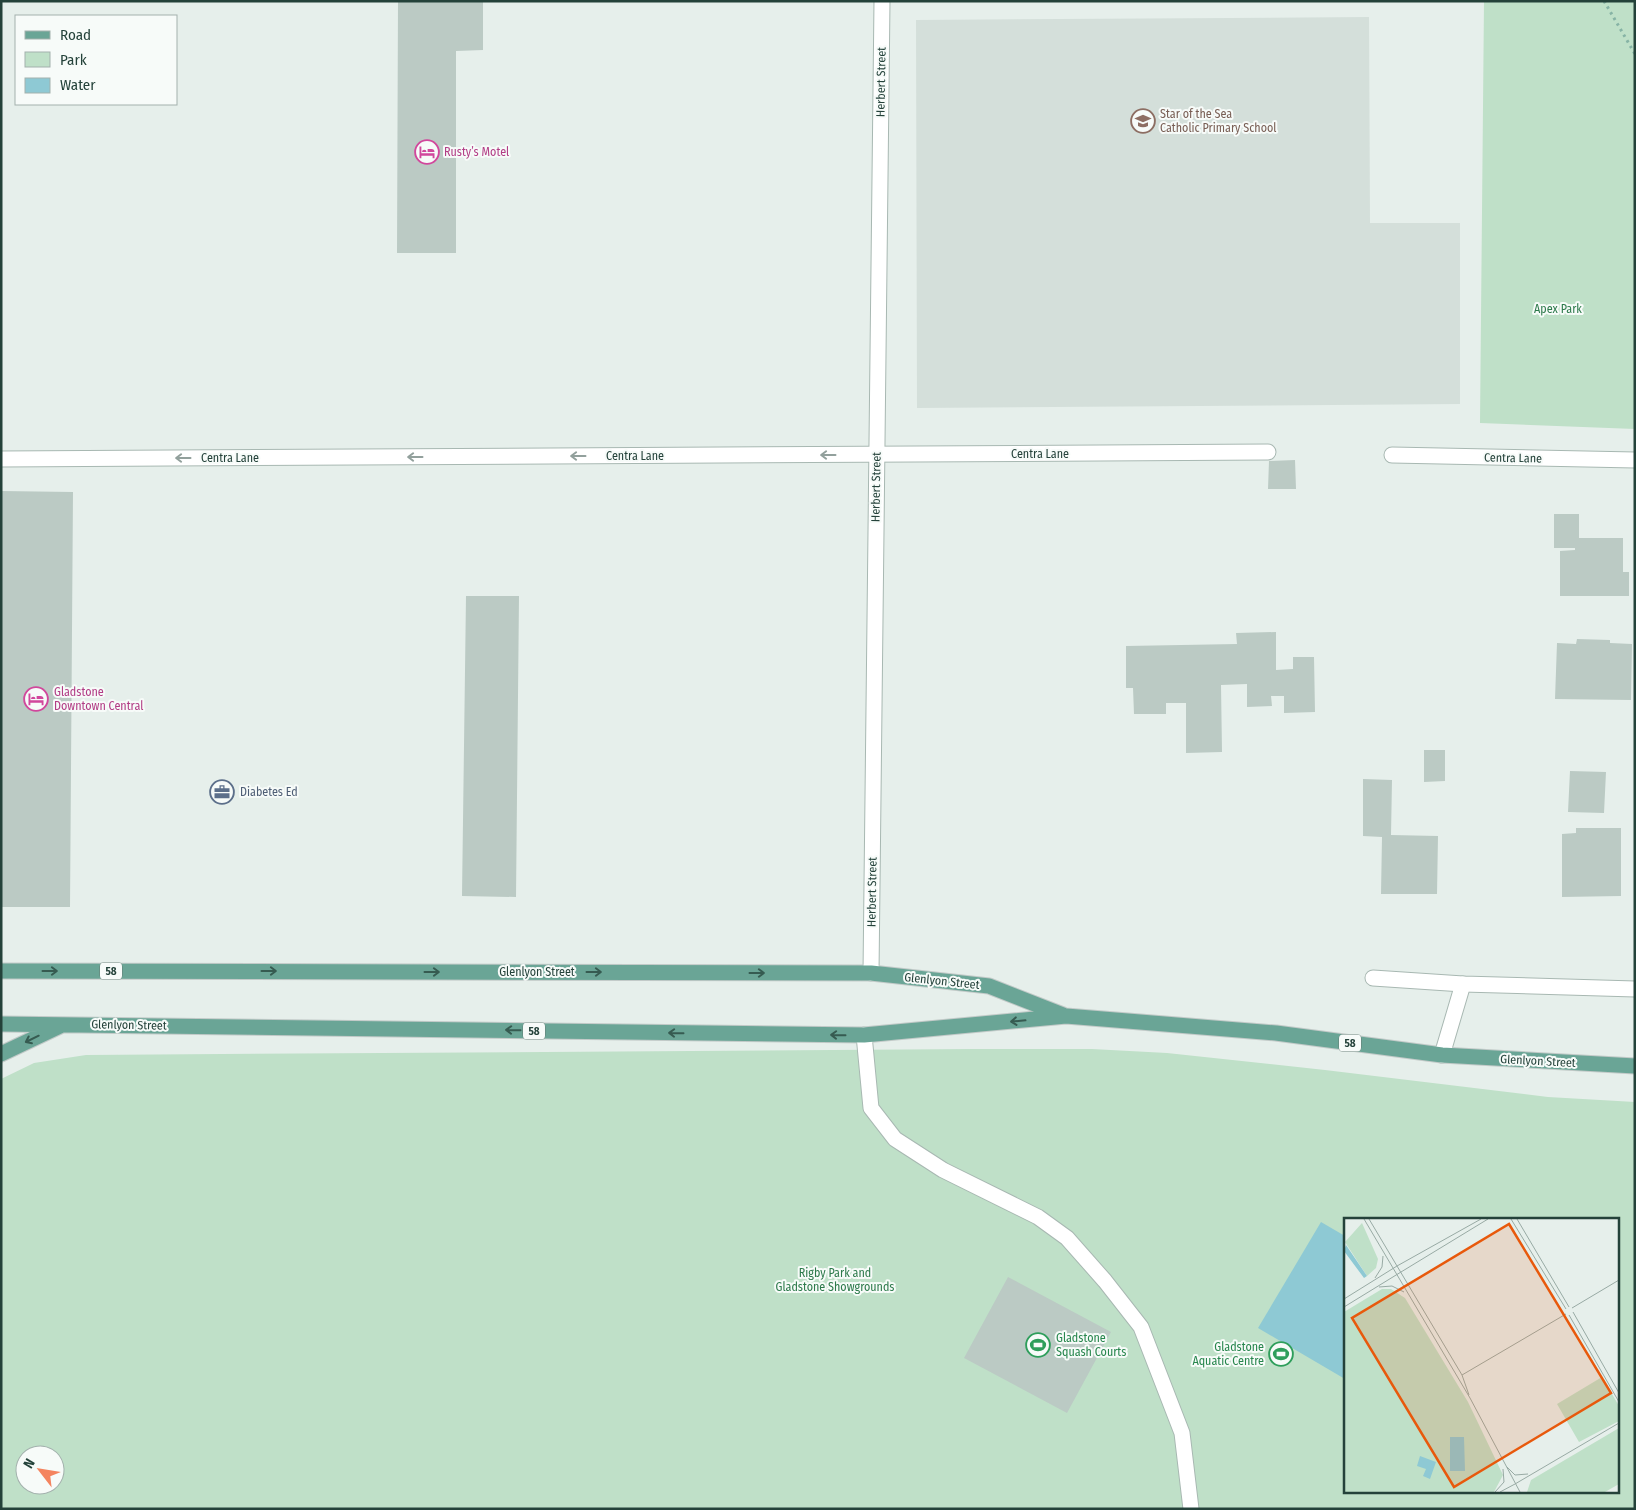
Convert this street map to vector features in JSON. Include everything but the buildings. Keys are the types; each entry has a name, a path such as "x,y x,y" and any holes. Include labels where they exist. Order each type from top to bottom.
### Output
{"main road":[{"name":"Glenlyon Street","path":"1,971 871,973 990,986 1066,1016"},
{"name":"Glenlyon Street","path":"1,1024 864,1035 1066,1016 1276,1033 1442,1055 1633,1066"},
{"path":"1,1054 63,1024"}],"street":[{"name":"Herbert Street","path":"871,973 882,1"},
{"name":"Centra Lane","path":"1,459 1268,452"},
{"name":"Centra Lane","path":"1392,455 1635,460"},
{"path":"1372,978 1463,984 1635,989"},
{"path":"1442,1055 1463,984"},
{"path":"864,1035 871,1108 895,1138 943,1170 1038,1217 1067,1238 1105,1280 1141,1327 1182,1433 1191,1509"}],"path":[{"path":"1604,1 1635,54"}],"shaded area":[{"name":"Star of the Sea Catholic Primary School","path":"1369,17 1370,223 1460,223 1460,404 917,408 916,20"}],"green space":[{"name":"Apex Park","path":"1484,1 1635,1 1635,429 1480,423"},
{"name":"Rigby Park and Gladstone Showgrounds","path":"1092,1049 1167,1053 1548,1097 1635,1102 1635,1509 1,1509 1,1079 34,1063 86,1055"}],"water":[{"path":"1321,1222 1344,1235 1344,1378 1258,1328"}],"place":[{"name":"Star of the Sea Catholic Primary School","path":"1143,121"},
{"name":"Rusty’s Motel","path":"427,152"},
{"name":"Gladstone Downtown Central","path":"36,699"},
{"name":"Diabetes Ed","path":"222,792"},
{"name":"Gladstone Squash Courts","path":"1038,1345"},
{"name":"Gladstone Aquatic Centre","path":"1281,1354"}]}
